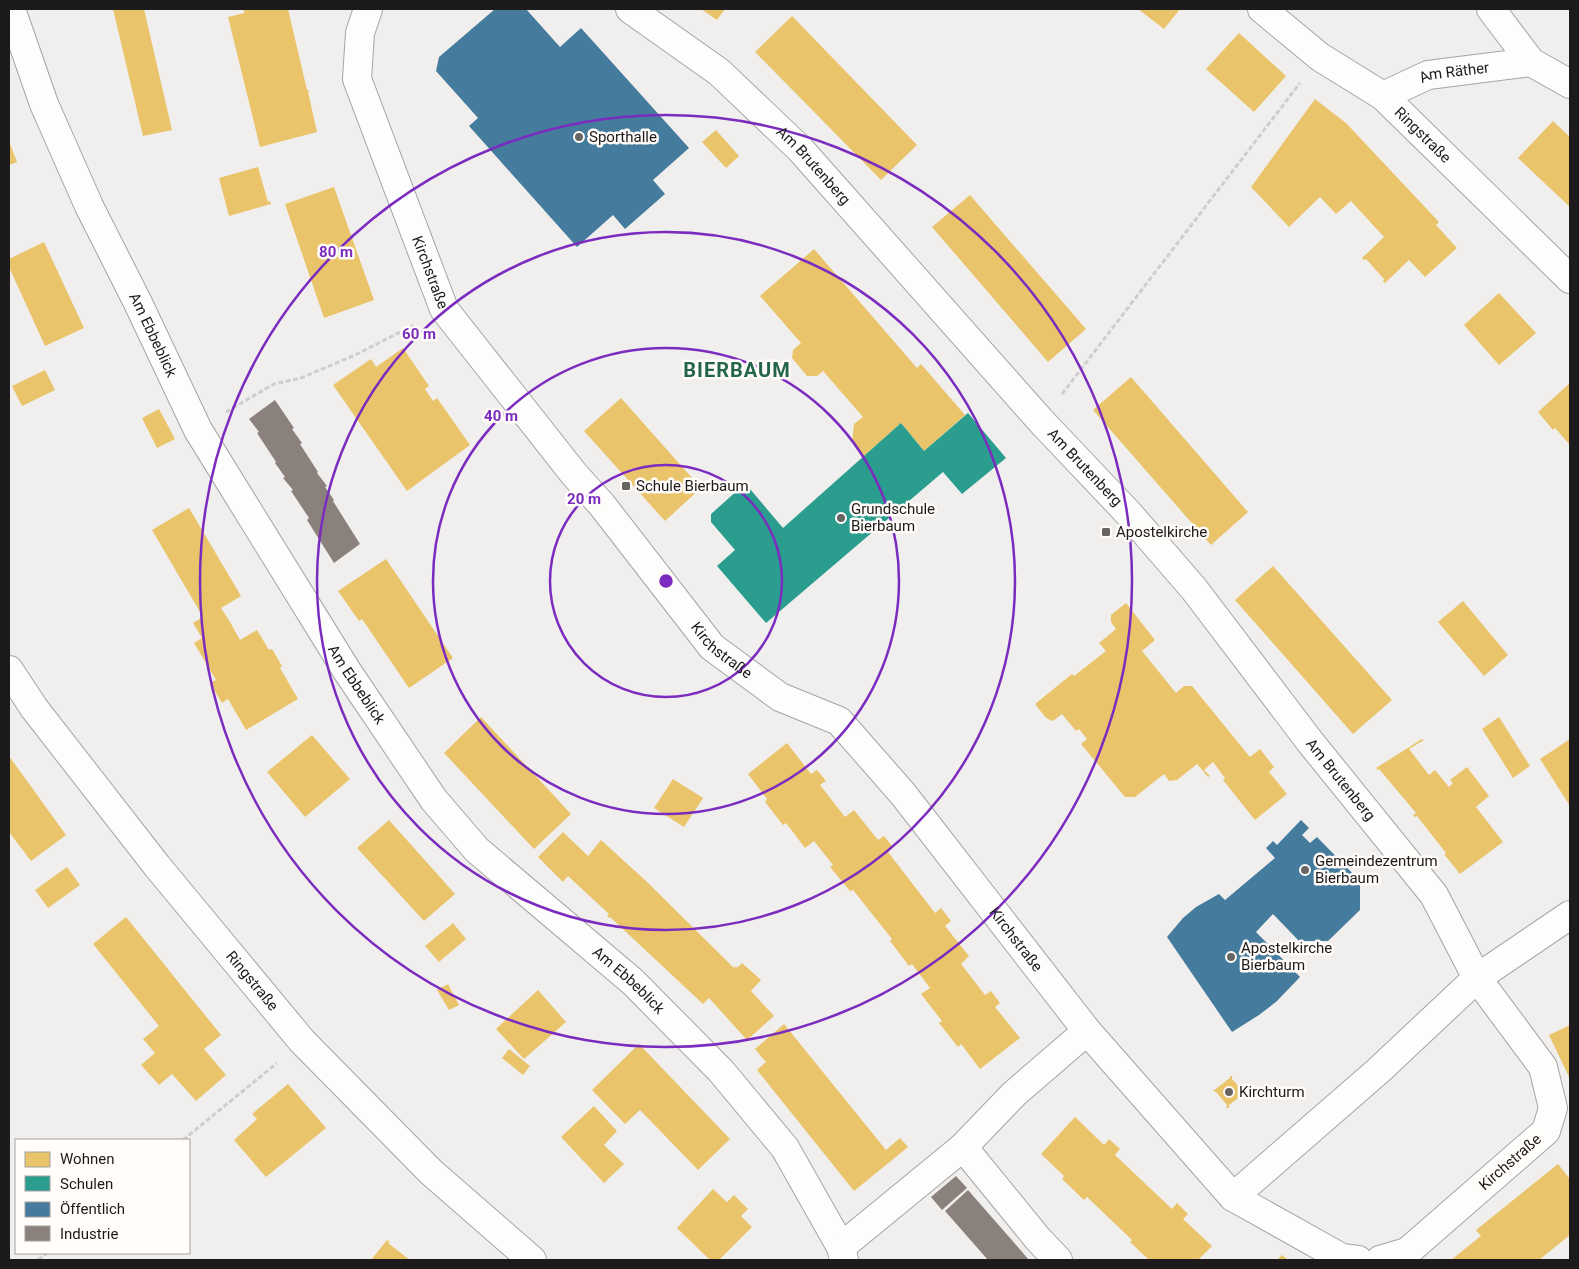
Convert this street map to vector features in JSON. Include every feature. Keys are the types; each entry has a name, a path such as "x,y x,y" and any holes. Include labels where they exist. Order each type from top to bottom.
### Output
{"street":[{"name":"Am Ebbeblick","path":"11,9 44,104 89,206 138,303 198,430 347,671 434,800 477,850 633,982 722,1072 785,1148 842,1254"},
{"name":"Kirchstraße","path":"368,9 360,33 357,79 444,309 574,474 602,505 712,647 780,697 839,721 904,794 1087,1030 1233,1196 1342,1258 1358,1260"},
{"name":"Am Brutenberg","path":"630,9 718,72 800,149 1041,421 1130,515 1194,589 1311,743 1434,895 1477,978"},
{"name":"Ringstraße","path":"1262,9 1320,57 1383,96 1556,263 1570,279"},
{"path":"1491,9 1531,62 1570,84"},
{"name":"Am Räther","path":"1383,96 1428,76 1531,62"},
{"name":"Ringstraße","path":"9,670 34,708 157,866 302,1041 431,1172 532,1260"},
{"path":"1233,1196 1378,1072 1477,978 1570,915"},
{"name":"Kirchstraße","path":"1380,1260 1407,1252 1546,1131 1553,1108 1543,1067 1477,978"},
{"path":"842,1254 963,1147 1014,1094 1087,1030"},
{"path":"963,1147 1038,1239 1058,1260"}],"path":[{"path":"1041,421 1320,57"},
{"path":"198,430 274,384 301,378 355,355 444,309"},
{"path":"184,1139 302,1041"}],"building: Wohnen":[{"path":"113,9 144,9 172,130 143,136"},
{"path":"244,9 288,9 307,90 310,91 308,92 317,132 260,147 228,17 244,13"},
{"path":"701,9 725,9 717,20"},
{"path":"1138,9 1180,9 1164,29"},
{"path":"792,16 917,145 881,180 755,52"},
{"path":"1239,33 1286,76 1254,112 1206,69"},
{"path":"1315,99 1346,123 1439,222 1436,225 1457,248 1425,277 1409,260 1385,283 1383,281 1384,279 1366,259 1362,258 1384,237 1351,201 1336,214 1320,197 1289,227 1251,187"},
{"path":"1553,121 1570,137 1570,207 1518,158"},
{"path":"716,130 739,156 726,168 702,142"},
{"path":"9,141 17,162 9,165"},
{"path":"258,167 268,202 270,201 271,204 229,216 219,178"},
{"path":"334,187 374,300 324,318 285,204"},
{"path":"970,195 1086,329 1048,362 932,227"},
{"path":"44,242 84,328 45,346 9,267 9,259"},
{"path":"814,249 917,368 921,364 965,415 924,451 901,423 864,456 852,442 854,424 863,417 823,371 817,376 807,376 792,358 793,350 801,343 760,296"},
{"path":"1499,293 1536,333 1499,365 1464,325"},
{"path":"403,348 429,386 425,389 433,401 437,398 470,445 407,491 333,385 371,359 376,367"},
{"path":"45,370 55,390 22,406 12,386"},
{"path":"1131,377 1248,512 1211,545 1093,410"},
{"path":"1570,383 1570,445 1555,428 1553,430 1538,412"},
{"path":"621,398 701,488 665,521 584,431"},
{"path":"159,409 175,439 157,448 142,418"},
{"path":"189,508 241,596 221,608 240,640 257,630 269,650 272,649 282,666 280,668 298,699 246,730 228,699 222,703 210,683 216,680 194,643 202,638 193,623 203,617 152,530"},
{"path":"386,559 453,658 409,688 362,619 359,621 338,591"},
{"path":"1273,566 1392,700 1353,734 1235,600"},
{"path":"1463,601 1508,655 1484,676 1438,622"},
{"path":"1126,603 1155,640 1142,651 1176,693 1184,686 1192,686 1250,757 1260,749 1274,767 1269,772 1287,794 1255,820 1223,780 1225,778 1213,762 1204,770 1210,776 1208,777 1197,764 1177,780 1169,781 1164,774 1135,797 1125,797 1081,744 1087,739 1079,729 1076,731 1062,714 1053,721 1046,718 1035,704 1072,674 1074,676 1106,651 1099,643 1116,629 1111,622 1111,615"},
{"path":"481,717 571,814 534,849 444,753"},
{"path":"1499,717 1530,766 1513,778 1482,729"},
{"path":"312,735 350,779 305,817 267,772"},
{"path":"1422,739 1424,740 1409,749 1429,775 1435,770 1449,787 1453,783 1450,780 1467,767 1489,796 1476,807 1503,842 1460,874 1417,816 1413,815 1416,813 1379,769 1376,768"},
{"path":"1570,739 1570,806 1540,759"},
{"path":"787,743 811,774 817,770 826,781 820,785 845,817 854,810 878,840 884,836 893,847 888,852 935,913 941,908 951,921 945,926 969,956 961,964 985,995 991,991 1000,1003 995,1007 1020,1038 980,1069 961,1044 958,1047 939,1023 942,1021 921,994 930,988 912,964 909,966 890,941 892,939 853,890 850,891 830,867 833,865 814,841 805,848 786,823 783,825 765,802 767,799 748,774"},
{"path":"9,756 66,835 31,861 9,832"},
{"path":"673,779 703,798 684,827 654,808"},
{"path":"389,820 455,894 424,921 357,848"},
{"path":"563,832 588,856 601,840 645,880 734,968 736,966 737,968 742,963 761,980 751,991 774,1016 747,1040 709,998 703,1004 609,918 607,916 609,914 568,876 563,882 538,857"},
{"path":"67,867 80,885 48,908 35,890"},
{"path":"126,917 221,1035 204,1049 226,1075 196,1101 172,1074 159,1085 141,1065 155,1053 143,1039 159,1026 93,944"},
{"path":"453,923 466,939 439,962 425,946"},
{"path":"448,984 459,1005 449,1010 437,990"},
{"path":"538,990 566,1022 524,1059 496,1029"},
{"path":"784,1024 886,1150 900,1138 908,1147 854,1191 757,1070 766,1062 755,1049"},
{"path":"1570,1025 1570,1079 1549,1035"},
{"path":"639,1044 730,1139 698,1170 640,1110 625,1124 592,1090"},
{"path":"509,1049 530,1066 523,1075 502,1058"},
{"name":"Kirchturm","path":"1230,1076 1245,1093 1229,1105 1229,1108 1226,1108 1227,1105 1213,1091"},
{"path":"288,1084 326,1128 266,1177 234,1140 257,1119 252,1114"},
{"path":"594,1106 617,1131 604,1145 624,1164 604,1183 561,1137"},
{"path":"1075,1117 1104,1145 1109,1139 1120,1149 1115,1155 1172,1209 1177,1203 1188,1214 1183,1219 1212,1246 1198,1260 1149,1260 1130,1242 1132,1240 1087,1197 1084,1200 1062,1179 1064,1176 1041,1154"},
{"path":"1558,1164 1570,1179 1570,1235 1539,1260 1451,1260 1481,1236 1476,1230"},
{"path":"713,1189 727,1202 734,1195 748,1209 741,1216 752,1227 719,1260 710,1260 677,1228"},
{"path":"387,1240 390,1242 388,1243 410,1260 371,1260"},
{"path":"1282,1255 1288,1260 1277,1260"}],"building: Schulen":[{"name":"Grundschule Bierbaum","path":"968,413 1006,458 962,494 943,472 766,623 717,566 735,550 711,522 711,514 739,489 750,489 783,528 901,423 924,451"}],"building: Öffentlich":[{"name":"Sporthalle","path":"495,9 526,9 560,47 581,28 689,148 653,180 665,194 625,229 613,215 577,247 469,126 478,118 436,71 439,57"},
{"path":"1301,820 1309,828 1302,835 1310,843 1317,837 1360,881 1360,910 1328,941 1299,941 1273,914 1256,932 1300,977 1277,1001 1232,1032 1167,937 1183,918 1196,907 1219,894 1225,900 1275,858 1266,848 1273,841 1277,845"}],"building: Industrie":[{"path":"275,400 294,428 292,429 302,443 300,444 327,486 325,487 360,544 334,563 307,520 309,518 291,491 293,490 283,478 285,477 257,433 259,432 249,419"},
{"path":"956,1176 967,1188 942,1210 931,1197"},
{"path":"968,1190 1029,1260 988,1260 945,1211"}],"place":[{"name":"Sporthalle","path":"579,137"},
{"name":"Schule Bierbaum","path":"626,486"},
{"name":"Grundschule Bierbaum","path":"841,518"},
{"name":"Apostelkirche","path":"1106,532"},
{"name":"Gemeindezentrum Bierbaum","path":"1305,870"},
{"name":"Apostelkirche Bierbaum","path":"1231,957"},
{"name":"Kirchturm","path":"1229,1092"}],"district":[{"name":"BIERBAUM","path":"737,370"}]}
